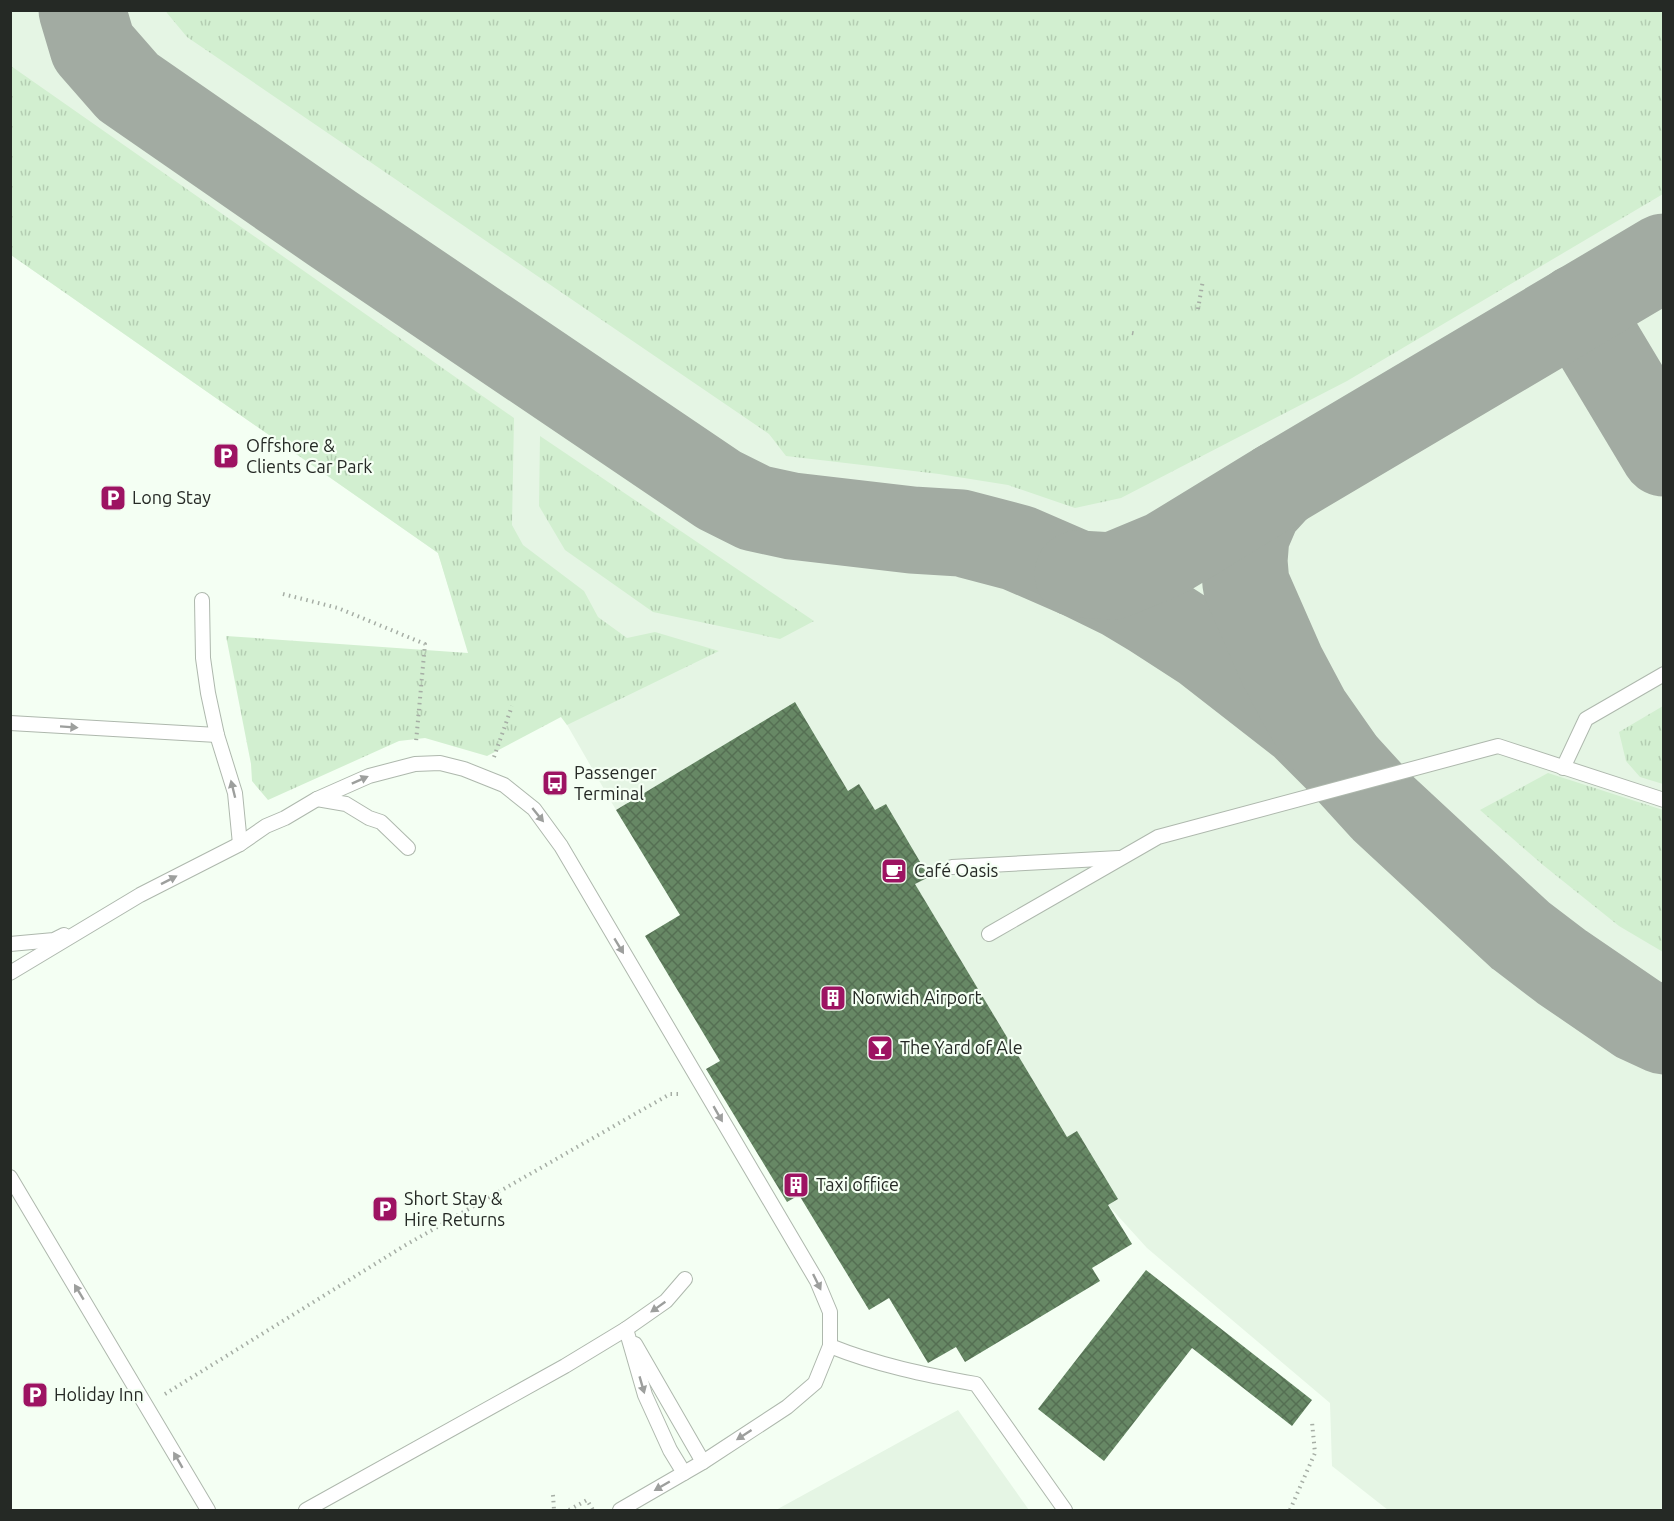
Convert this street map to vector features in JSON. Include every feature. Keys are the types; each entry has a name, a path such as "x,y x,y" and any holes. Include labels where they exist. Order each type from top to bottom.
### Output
{"lane":[{"path":"202,600 203,658 208,693 236,793 240,844"},
{"path":"1563,768 1586,719 1664,674"},
{"path":"10,723 218,735"},
{"path":"989,934 1158,837 1498,746 1664,800"},
{"path":"10,944 54,940 240,844 266,826 317,800 369,776 415,764 441,763 464,769 504,785 534,809 561,846 817,1281 830,1312 830,1346 815,1383 787,1407 703,1462 620,1510"},
{"path":"317,800 346,804 369,818 381,822 408,848"},
{"path":"952,867 1121,858"},
{"path":"10,974 140,895"},
{"path":"10,1177 208,1510"},
{"path":"306,1510 565,1366 626,1329 666,1301 685,1279"},
{"path":"626,1329 703,1462"},
{"path":"626,1329 645,1395 670,1450 684,1473"},
{"path":"830,1346 860,1358 976,1384 1065,1510"}],"path":[{"path":"1198,309 1203,280"},
{"path":"283,594 338,608 424,644 415,764"},
{"path":"146,1406 404,1246 670,1094 707,1095"},
{"path":"1290,1510 1315,1453 1312,1422"},
{"path":"553,1495 554,1510"},
{"path":"569,1510 587,1500 593,1510"}],"shaded area":[{"name":"Norwich Airport","path":"11,11 1663,11 1663,1510 1388,1510 1332,1466 1330,1403 1147,1248 1108,1205 915,884 928,877 875,810 859,784 848,791 795,703 616,810 562,716 469,653 438,553 11,255"},
{"path":"958,1410 1029,1510 776,1510"}],"green space":[{"path":"166,11 1663,11 1663,194 1347,381 1121,498 1075,508 1008,485 939,474 786,456 769,434 187,37"},
{"path":"11,66 514,418 512,525 523,545 584,591 598,617 627,638 655,632 719,651 567,725 561,717 487,756 425,738 399,741 268,800 252,781 251,764 226,636 468,653 438,553 11,255"},
{"path":"540,436 814,621 780,639 653,612 565,550 539,506"},
{"path":"1663,706 1663,784 1640,777 1626,761 1619,732"},
{"path":"1548,773 1663,810 1663,952 1619,926 1543,865 1480,810"}],"building":[{"name":"Norwich Airport","path":"795,702 848,791 859,784 875,810 886,804 929,877 915,884 1067,1137 1077,1131 1118,1199 1108,1205 1132,1244 1092,1268 1100,1281 965,1362 956,1347 928,1363 889,1298 869,1310 799,1195 787,1202 706,1069 720,1061 645,936 680,915 616,810"},
{"path":"1146,1270 1312,1400 1292,1426 1192,1348 1104,1461 1038,1409"}],"taxiway":[{"path":"82,10 93,47 128,87 333,229 719,490 755,508 792,516 912,530 961,533 1018,548 1078,574 1123,596 1204,647 1303,724 1342,763"},
{"path":"1078,574 1113,576 1166,554 1664,257"},
{"path":"1577,308 1664,453"},
{"path":"1279,485 1258,508 1246,536 1244,561 1246,584 1282,666 1307,713 1342,763 1383,808 1520,935 1638,1019 1664,1031"}],"place":[{"name":"Offshore & Clients Car Park","path":"226,456"},
{"name":"Long Stay","path":"113,498"},
{"name":"Passenger Terminal","path":"555,783"},
{"name":"Café Oasis","path":"894,871"},
{"name":"Norwich Airport","path":"833,998"},
{"name":"The Yard of Ale","path":"880,1048"},
{"name":"Taxi office","path":"796,1185"},
{"name":"Short Stay & Hire Returns","path":"385,1209"},
{"name":"Holiday Inn","path":"35,1395"}]}
